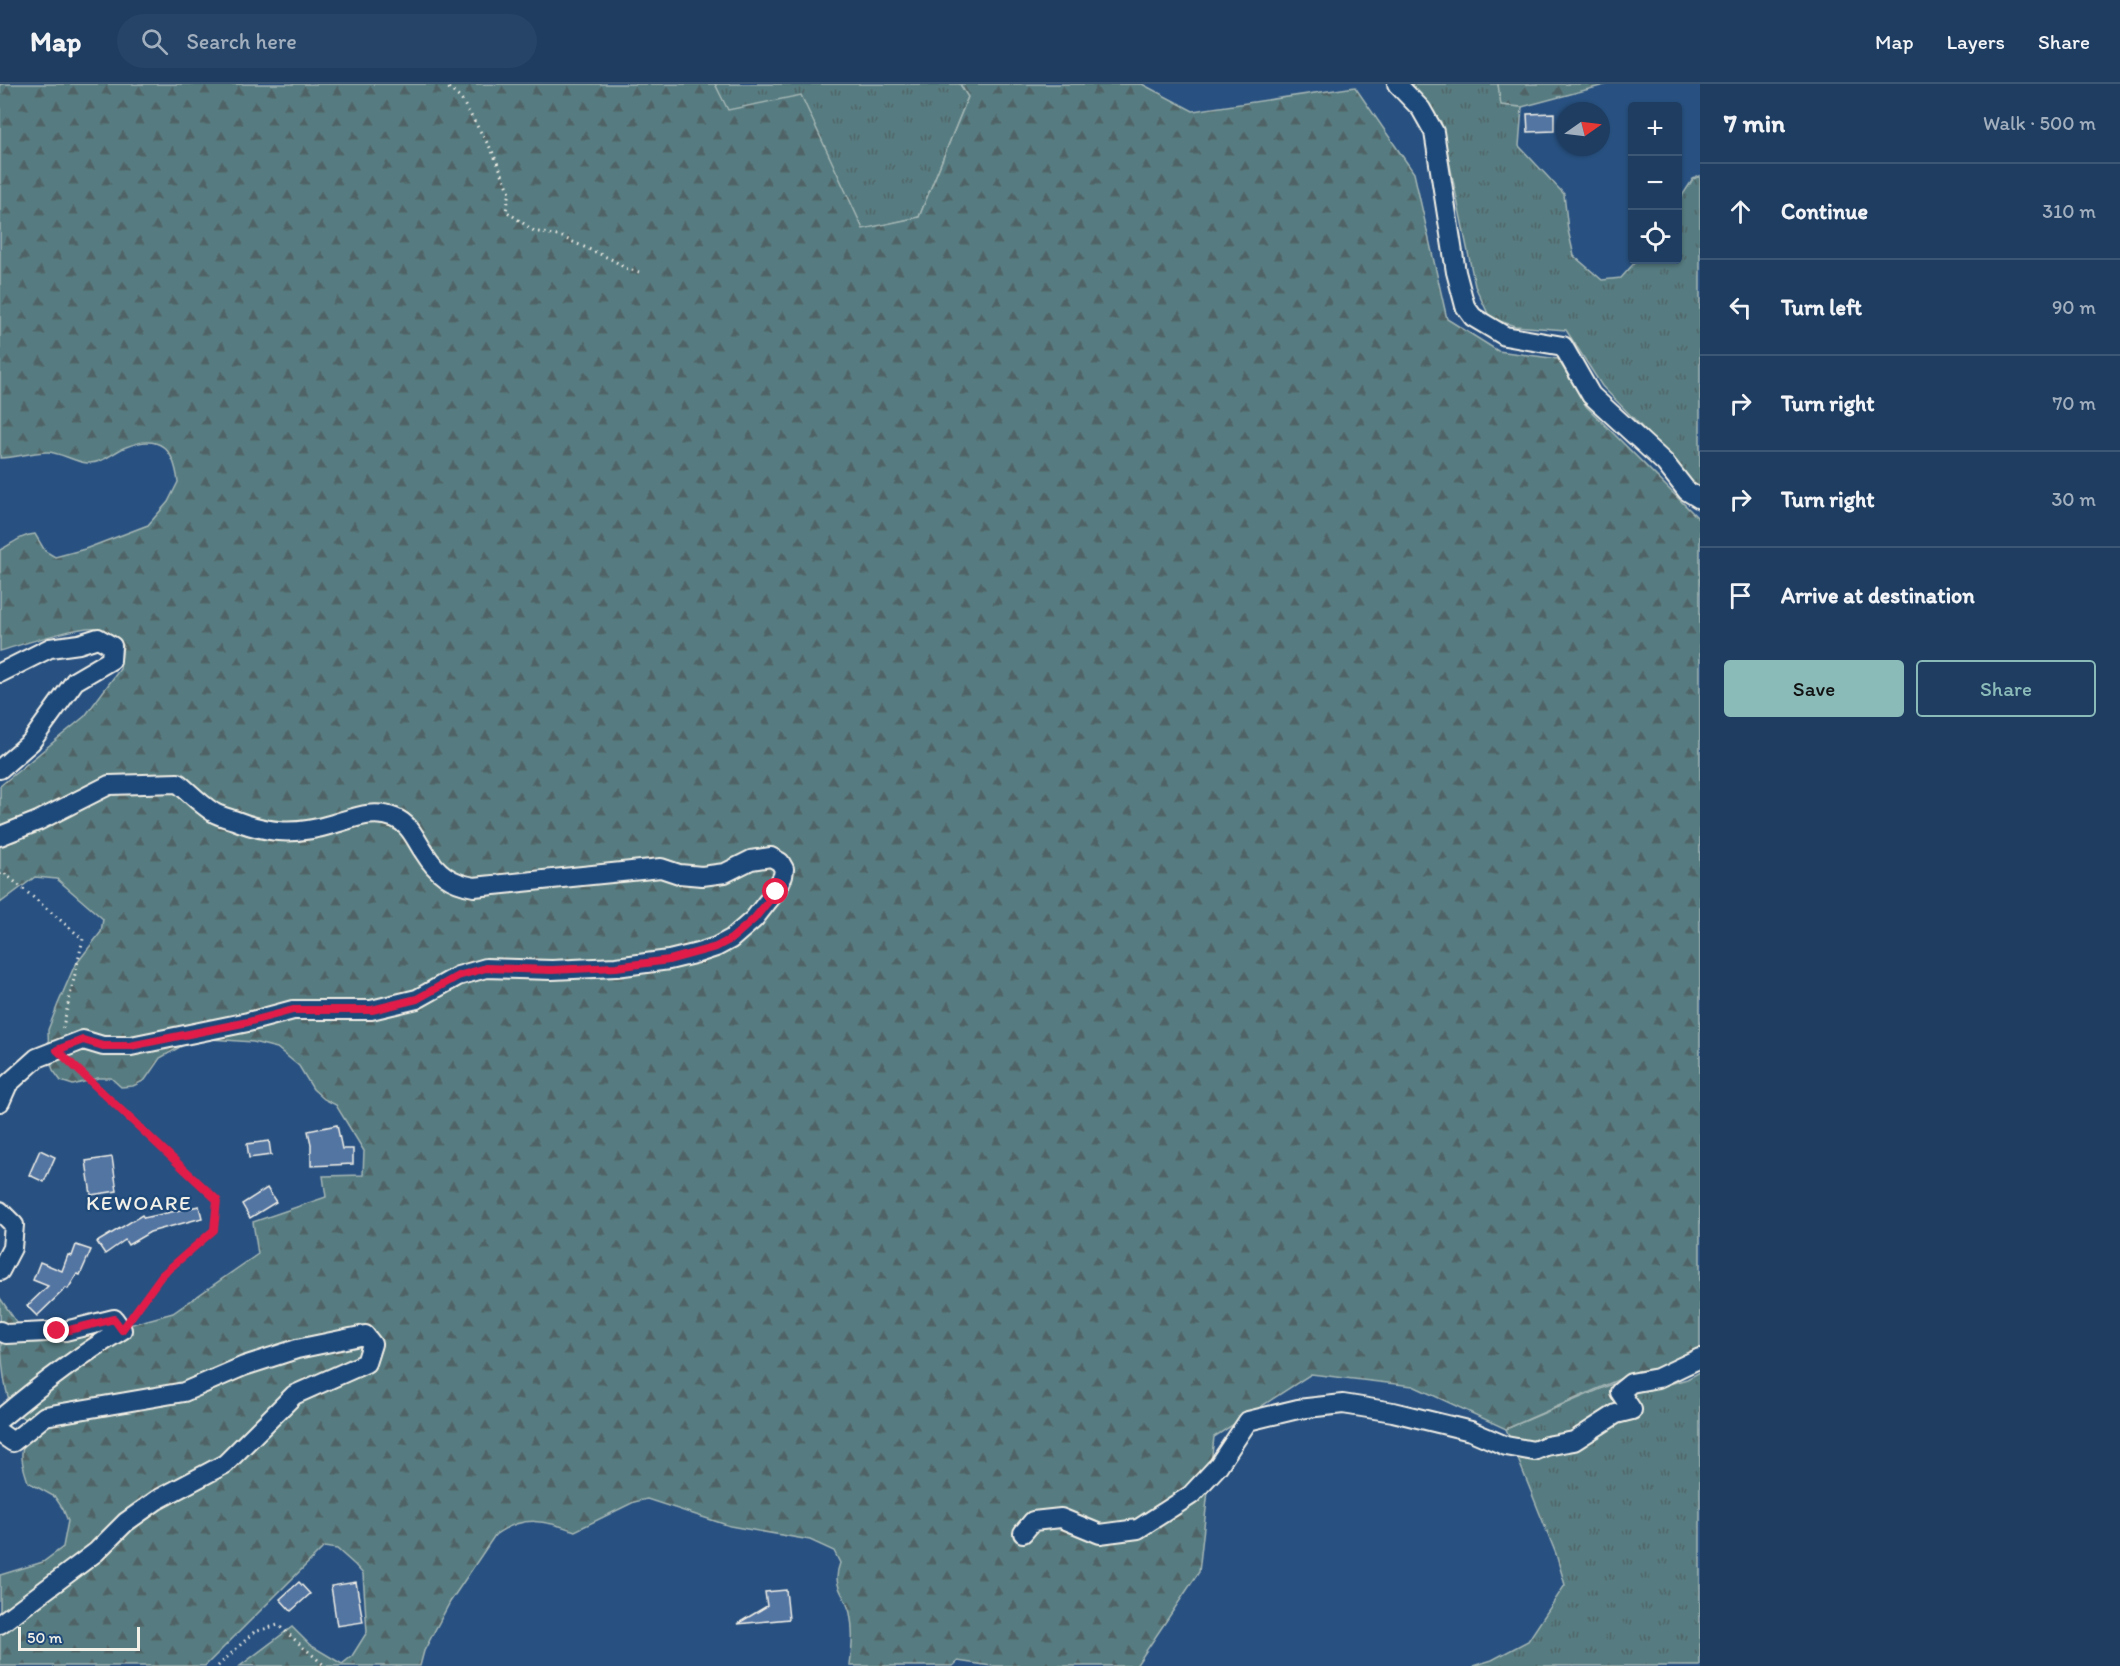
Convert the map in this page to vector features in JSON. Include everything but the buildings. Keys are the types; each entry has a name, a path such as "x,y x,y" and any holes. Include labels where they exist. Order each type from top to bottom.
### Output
{"street":[{"path":"1397,84 1421,109 1434,132 1456,272 1465,306 1473,317 1505,336 1563,346 1591,395 1665,463 1688,491 1700,499"},
{"path":"0,673 33,654 50,648 79,644 98,638 112,646 111,660 75,681 31,742 0,769"},
{"path":"0,836 38,821 109,785 178,783 213,812 264,830 284,833 310,831 360,815 378,813 397,819 413,832 424,853 439,872 458,884 474,887 661,868 679,874 702,876 725,873 751,860 771,857 780,862 784,869 776,892 754,919 731,939 698,953 669,960 616,967 552,970 486,968 458,976 417,999 372,1010 293,1010 248,1022 130,1046 103,1046 83,1040 37,1058 8,1084 0,1102"},
{"path":"0,1211 14,1225 12,1248 0,1271"},
{"path":"0,1331 6,1334 65,1331 114,1319 122,1330 85,1352 0,1419"},
{"path":"0,1433 13,1442 45,1416 184,1392 244,1366 297,1349 365,1335 372,1344 366,1364 294,1395 225,1464 149,1505 126,1522 96,1552 0,1624"},
{"path":"1023,1533 1033,1521 1061,1518 1100,1534 1138,1529 1191,1495 1218,1466 1248,1421 1298,1409 1344,1404 1393,1412 1471,1431 1506,1446 1534,1451 1546,1446 1574,1441 1616,1414 1632,1410 1620,1392 1631,1383 1658,1378 1700,1358"}],"path":[{"path":"444,84 461,99 492,151 510,192 506,210 534,231 562,237 613,260 625,268 639,272"},
{"path":"0,874 3,872 83,939 57,1050 217,1200 214,1230 162,1275 122,1330"},
{"path":"218,1666 254,1632 278,1625 325,1666"}],"green space":[{"path":"0,84 715,84 728,110 801,95 863,229 919,217 968,97 960,84 1142,84 1193,111 1355,87 1414,173 1447,319 1498,351 1558,359 1586,406 1700,520 1700,1350 1659,1368 1638,1371 1506,1429 1413,1386 1311,1374 1214,1437 1199,1572 1136,1666 991,1666 958,1661 953,1666 850,1666 851,1620 848,1606 838,1584 840,1563 834,1551 810,1540 730,1526 647,1499 634,1502 575,1531 554,1524 534,1521 515,1524 495,1535 450,1602 424,1651 420,1666 240,1666 292,1627 310,1645 342,1664 352,1656 367,1632 363,1574 337,1549 324,1547 205,1666 0,1666 0,1575 43,1562 63,1547 68,1521 55,1497 28,1482 22,1457 26,1420 14,1411 9,1401 3,1373 0,1298 23,1332 129,1325 173,1313 258,1254 253,1222 326,1197 323,1176 363,1175 364,1151 336,1105 324,1099 313,1089 299,1066 277,1048 253,1042 196,1038 160,1058 145,1080 133,1086 121,1087 111,1078 98,1078 73,1085 61,1081 53,1070 49,1058 48,1030 74,967 101,932 103,919 57,879 35,877 0,903 0,786 85,716 120,669 123,645 104,630 87,628 0,651 0,550 21,538 35,534 45,551 55,557 85,549 148,525 168,502 178,482 169,453 156,443 138,443 93,463 47,452 0,458"},
{"path":"715,84 960,84 968,97 919,217 863,230 801,96 727,111"},
{"path":"1408,84 1498,84 1502,105 1522,107 1519,146 1564,194 1574,256 1602,280 1621,278 1633,264 1682,264 1682,196 1693,179 1700,176 1700,488 1693,485 1602,386 1566,330 1515,326 1490,318 1475,286 1441,122"},
{"path":"1498,84 1608,84 1522,107 1501,105"},
{"path":"1700,1372 1700,1666 1473,1666 1492,1660 1528,1641 1565,1585 1556,1554 1506,1429 1624,1379 1645,1391 1687,1379"}],"district":[{"name":"KEWOARE","path":"139,1202"}],"route":[{"path":"57,1331 114,1319 122,1330 162,1275 214,1230 217,1200 57,1050 83,1040 103,1046 130,1046 248,1022 293,1010 372,1010 417,999 458,976 486,968 552,970 616,967 669,960 716,947 731,939 754,919 776,892"}]}
